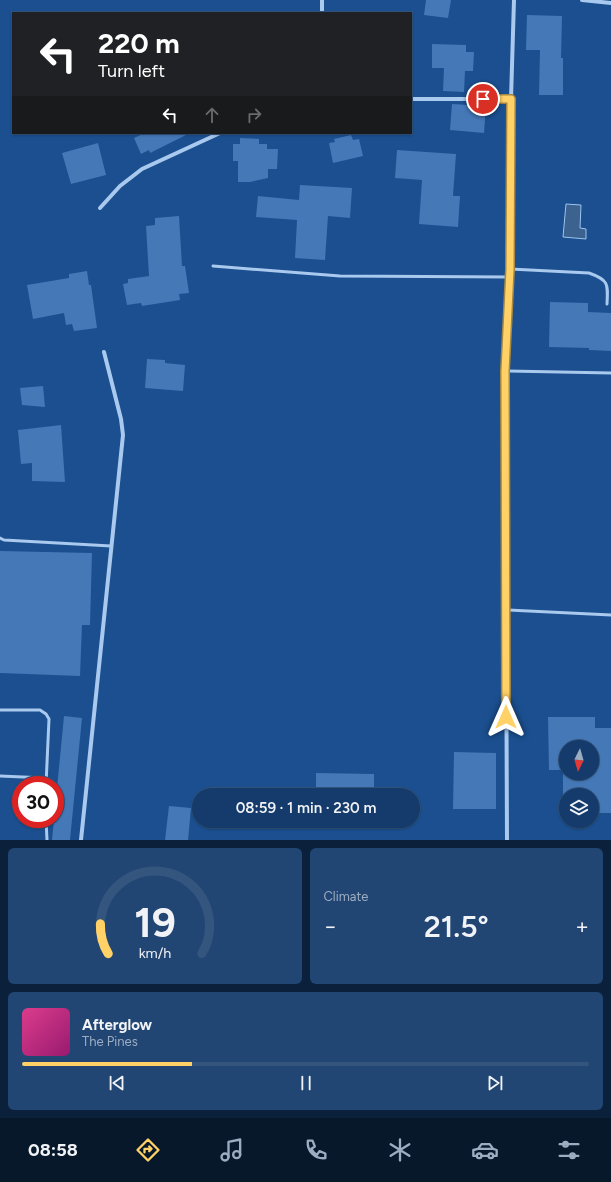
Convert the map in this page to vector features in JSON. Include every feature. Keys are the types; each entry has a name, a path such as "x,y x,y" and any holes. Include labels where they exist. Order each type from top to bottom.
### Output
{"street":[{"path":"322,0 322,12"},
{"path":"507,840 505,371 510,269 511,99 514,0"},
{"path":"582,0 611,2"},
{"path":"412,99 511,99"},
{"path":"100,208 120,186 142,169 218,134"},
{"path":"81,840 123,435 121,419 104,352"}],"lane":[{"path":"213,266 340,276 509,277"},
{"path":"510,269 589,273 599,277 608,287 607,304"},
{"path":"505,371 611,373"},
{"path":"0,538 4,540 111,546"},
{"path":"506,610 611,615"},
{"path":"0,710 40,710 46,714 49,720 46,776"},
{"path":"0,776 12,777"},
{"path":"46,828 47,840"}],"water":[{"path":"566,204 581,205 580,228 586,229 586,239 563,237"}],"building":[{"path":"426,0 451,0 448,18 424,15"},
{"path":"527,15 562,16 561,58 563,58 563,95 539,95 540,50 526,50"},
{"path":"432,44 466,45 466,52 474,52 473,71 465,71 464,92 443,91 444,68 432,68"},
{"path":"452,104 486,106 484,133 450,130"},
{"path":"143,134 188,134 150,153 149,150 141,154 134,138"},
{"path":"351,135 353,140 359,139 363,156 333,163 329,143 335,142 334,139"},
{"path":"240,138 259,139 259,144 267,144 267,149 278,149 277,169 268,169 268,178 250,182 238,182 238,161 233,161 233,144 240,144"},
{"path":"98,143 106,175 71,184 62,153"},
{"path":"397,150 456,154 453,196 460,196 458,227 419,224 422,180 395,178"},
{"path":"300,185 352,188 350,218 328,216 325,260 295,258 297,220 256,217 258,196 299,200"},
{"path":"179,216 182,266 185,266 189,293 179,294 180,300 142,306 141,303 127,305 123,284 128,283 128,279 149,276 146,226 155,225 155,218"},
{"path":"87,271 89,285 91,285 97,328 74,331 72,324 66,325 64,313 33,319 27,285 69,278 69,274"},
{"path":"550,302 588,303 588,312 611,313 611,351 589,350 589,348 549,347"},
{"path":"147,359 165,360 165,363 185,365 183,391 145,388"},
{"path":"43,386 45,407 22,405 20,388"},
{"path":"61,425 65,482 32,481 32,463 21,464 18,430"},
{"path":"0,551 92,553 90,625 82,625 80,676 0,673"},
{"path":"64,716 82,718 70,840 52,840 53,828 64,828 64,776 58,776"},
{"path":"548,717 595,717 595,728 611,728 611,813 599,813 599,788 563,788 563,780 599,780 599,740 559,740 559,770 549,770"},
{"path":"454,752 496,753 496,809 453,809"},
{"path":"316,773 374,774 374,788 316,788"},
{"path":"169,806 191,808 188,840 165,840"}],"route":[{"path":"483,99 511,99 510,269 505,371 506,717"}]}
